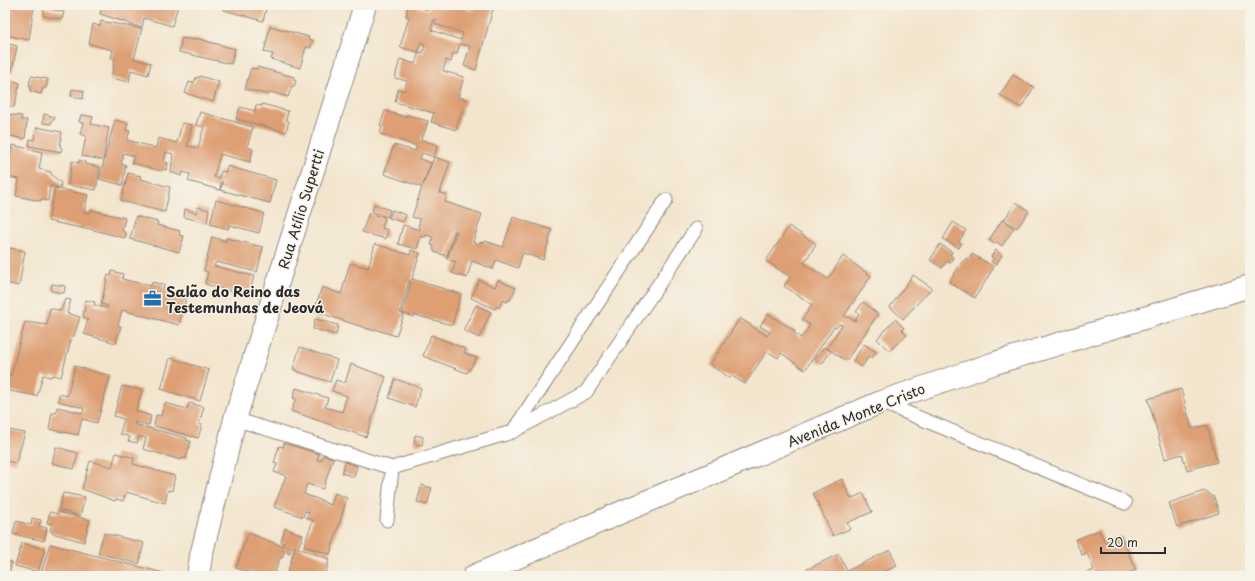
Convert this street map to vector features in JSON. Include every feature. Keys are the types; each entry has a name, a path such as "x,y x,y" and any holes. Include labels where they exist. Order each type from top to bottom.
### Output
{"main road":[{"name":"Rua Atílio Supertti","path":"198,576 201,556 236,419 366,5"},
{"name":"Avenida Monte Cristo","path":"474,576 881,402 995,362 1250,286"}],"lane":[{"path":"512,432 666,200"},
{"path":"236,419 392,468 512,432 586,392 696,229"},
{"path":"881,402 1125,504"},
{"path":"387,520 392,468"}],"building":[{"path":"5,5 17,5 24,7 24,5 34,6 29,40 5,35"},
{"path":"102,5 135,5 135,9 136,7 140,8 141,5 178,5 172,26 144,18 142,28 100,14"},
{"path":"226,5 267,5 263,21 224,10"},
{"path":"411,5 428,10 430,5 456,5 473,11 475,5 494,5 476,70 464,66 470,46 460,44 457,54 453,53 451,62 446,60 443,71 464,77 458,97 466,99 456,130 431,122 434,113 395,102 398,89 404,91 407,81 395,78 400,59 415,64 419,52 423,53 425,44 421,42 418,52 400,47 409,17 406,16 408,6 411,7","holes":["434,19 436,20 435,24 463,33 461,40 431,30"]},
{"path":"44,8 64,12 62,19 43,16"},
{"path":"101,21 142,29 134,59 151,63 148,75 131,70 129,82 111,78 115,58 111,58 113,50 89,44 93,24 100,26"},
{"path":"270,26 309,37 308,39 313,40 310,48 306,47 300,68 271,59 273,54 264,52"},
{"path":"182,38 194,40 195,38 235,49 231,64 179,52"},
{"path":"5,43 17,46 12,72 5,70"},
{"path":"257,67 294,77 294,80 296,81 294,87 292,86 288,97 270,92 269,95 245,89 251,68 257,69"},
{"path":"1013,75 1034,87 1021,108 1000,95"},
{"path":"31,76 48,79 46,88 43,88 41,94 30,91 31,86 29,86"},
{"path":"200,76 219,82 213,102 185,93 189,82 194,83 196,77 199,78"},
{"path":"5,78 20,83 14,107 5,106"},
{"path":"72,89 84,91 83,99 71,96"},
{"path":"262,104 288,111 286,120 289,121 286,132 236,119 240,107 255,111 256,105 262,106"},
{"path":"385,111 428,121 421,140 438,145 434,157 450,162 440,193 447,195 445,202 482,214 473,242 479,244 480,242 484,243 485,241 503,247 513,217 552,230 543,260 523,253 518,268 496,260 493,269 472,261 467,278 452,273 456,262 447,259 457,231 455,231 447,256 434,252 434,246 431,245 433,237 426,235 425,237 421,236 417,249 398,244 403,225 420,230 421,228 418,227 420,219 412,217 422,187 384,174 394,145 415,151 417,146 380,134 382,126 380,125","holes":["422,153 434,157 423,185 431,163 420,159"]},
{"path":"200,112 253,127 247,147 253,149 250,162 220,154 214,177 219,179 221,171 226,172 227,166 276,180 270,203 220,190 188,181 190,174 183,172 181,176 171,172 173,154 166,152 164,162 168,163 166,170 162,169 161,171 132,163 134,156 124,153 121,164 126,165 122,185 99,179 115,120 128,123 126,130 130,131 127,140 156,148 158,138 177,143 182,123 192,125 187,146 198,148 204,127 196,125"},
{"path":"5,114 22,116 21,120 27,120 25,139 5,135"},
{"path":"44,114 55,117 51,124 43,123"},
{"path":"81,115 93,117 91,124 109,128 103,160 82,156 86,136 80,134 83,123 79,122"},
{"path":"37,127 62,132 60,147 62,148 61,152 29,146 30,139 34,140"},
{"path":"12,145 42,152 39,169 51,172 51,174 61,183 60,188 50,186 48,201 16,196 19,179 7,177"},
{"path":"79,160 85,162 85,164 100,167 96,190 68,185 72,161 79,163"},
{"path":"128,173 141,176 140,179 170,187 165,212 121,201"},
{"path":"55,188 88,195 84,212 90,213 91,210 125,218 122,231 126,233 125,238 86,228 48,221"},
{"path":"216,200 264,213 259,233 229,225 228,229 210,224"},
{"path":"1016,202 1029,211 1017,228 1004,220"},
{"path":"374,204 390,210 388,217 381,215 385,218 382,228 388,230 386,239 362,232 369,213 378,216 379,214 372,212"},
{"path":"198,207 209,210 207,223 184,217 185,209 196,213"},
{"path":"392,210 406,215 403,222 389,218"},
{"path":"136,216 158,222 157,225 180,231 179,235 184,236 179,252 130,239"},
{"path":"1002,220 1014,228 1002,246 997,242 995,244 989,240"},
{"path":"953,222 966,230 959,242 962,243 959,248 943,239"},
{"path":"789,226 816,244 804,263 828,279 843,256 871,276 844,316 855,321 859,314 856,312 863,302 878,314 846,361 827,348 842,325 839,324 836,328 834,327 805,370 781,353 778,358 767,351 745,384 732,376 730,378 710,365 740,318 767,336 770,332 760,326 768,314 795,331 794,333 801,338 810,325 802,320 812,305 784,286 790,277 766,261"},
{"path":"212,237 226,241 226,238 263,247 257,272 216,262 214,266 254,276 249,296 205,284 208,272 204,271"},
{"path":"375,244 410,255 411,250 420,253 412,279 461,294 452,325 402,313 411,282 409,281 400,313 404,314 396,336 375,329 375,331 314,311 322,287 341,294 350,263 368,268"},
{"path":"940,244 952,252 950,255 953,257 950,263 947,261 942,268 930,260"},
{"path":"5,247 25,251 19,286 5,283"},
{"path":"996,250 1002,255 996,265 991,262 994,258 991,257"},
{"path":"972,254 994,267 975,298 949,282 962,262 967,258 969,259"},
{"path":"112,271 123,274 122,279 151,286 152,282 164,285 163,289 187,295 179,325 122,310 118,326 121,326 116,343 84,334 88,319 83,317 86,300 95,302 94,305 107,308 108,306 101,304 108,275 111,276"},
{"path":"913,275 932,288 903,319 890,307"},
{"path":"479,280 495,287 498,280 516,288 510,300 509,299 507,302 503,300 499,308 497,306 495,309 471,298"},
{"path":"52,284 65,286 64,293 51,291"},
{"path":"65,299 71,300 67,313 80,317 74,336 72,336 61,377 43,375 37,396 5,390 9,375 11,375 25,322 47,325 50,308 61,311"},
{"path":"476,305 491,312 479,338 463,330"},
{"path":"315,319 338,325 336,335 313,329"},
{"path":"895,319 904,328 902,330 907,335 889,351 877,339"},
{"path":"431,335 466,349 464,353 477,358 467,373 423,356"},
{"path":"864,344 876,352 872,358 869,356 862,367 853,361"},
{"path":"300,347 337,360 330,382 293,369"},
{"path":"824,347 831,351 822,364 815,359"},
{"path":"170,358 209,370 200,401 161,389"},
{"path":"351,364 386,377 366,437 291,411 296,399 293,398 296,388 328,398 325,407 342,412 347,396 332,391 336,380 345,383"},
{"path":"75,366 110,376 97,423 82,419 78,435 49,429 52,413 56,413 57,407 83,413 84,408 58,401 60,394 67,396"},
{"path":"395,379 421,388 415,407 389,398"},
{"path":"122,386 142,390 136,411 151,416 149,425 135,422 134,424 187,438 186,440 191,441 186,459 182,458 181,460 143,449 146,438 139,436 137,443 128,441 130,437 120,434 124,419 114,416"},
{"path":"1181,389 1192,429 1207,425 1217,462 1187,470 1182,454 1165,459 1148,399"},
{"path":"165,403 187,409 189,403 204,407 199,424 202,425 198,438 154,426 156,415 161,416"},
{"path":"8,430 25,433 16,463 5,461 5,436 7,436"},
{"path":"415,435 423,437 422,445 414,444"},
{"path":"284,443 319,454 317,460 321,461 324,455 333,458 323,489 307,484 304,494 331,505 335,493 347,498 330,554 304,546 313,520 306,518 309,512 305,511 303,517 274,507 286,476 274,472 277,464 274,463 279,446 283,447"},
{"path":"56,447 78,453 74,469 52,463"},
{"path":"116,453 134,458 133,464 175,476 172,491 168,490 165,503 126,492 123,501 116,499 115,501 82,489 90,461 112,467"},
{"path":"345,462 357,466 354,477 342,473"},
{"path":"842,479 851,499 863,493 872,512 847,523 850,529 833,536 813,493"},
{"path":"422,485 432,488 427,505 417,502"},
{"path":"1204,491 1214,497 1219,513 1177,527 1169,503"},
{"path":"63,493 85,497 80,516 59,510"},
{"path":"50,512 58,514 58,512 90,520 84,542 52,533 53,532 50,531 52,524 47,523"},
{"path":"32,518 41,520 39,526 47,528 44,541 13,534 16,521 31,525"},
{"path":"285,528 303,535 298,548 329,559 325,576 292,576 287,574 295,547 292,546 290,553 282,550 284,552 282,558 280,558 274,575 272,576 259,576 236,568 248,533 282,546 284,543 281,542"},
{"path":"1099,530 1105,543 1121,536 1136,570 1122,576 1088,576 1086,573 1094,570 1087,553 1082,555 1075,540"},
{"path":"104,533 144,543 139,564 98,553"},
{"path":"22,543 45,549 38,572 15,566"},
{"path":"50,544 172,575 172,576 40,576"},
{"path":"890,550 897,566 874,576 798,576 797,574 839,554 847,571"},
{"path":"6,561 12,562 9,574 5,573"}],"place":[{"name":"Salão do Reino das Testemunhas de Jeová","path":"153,299"}]}
